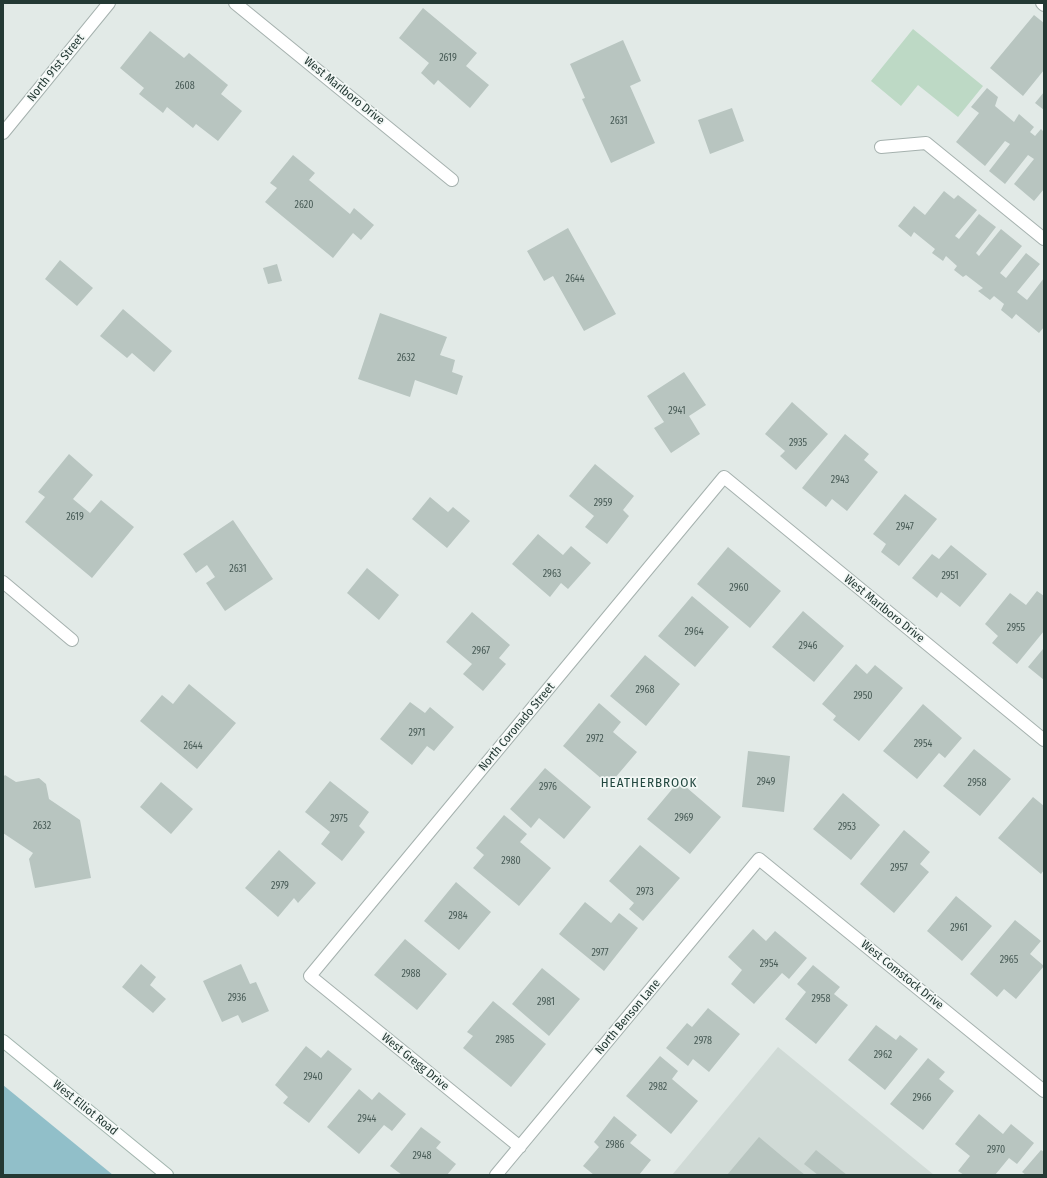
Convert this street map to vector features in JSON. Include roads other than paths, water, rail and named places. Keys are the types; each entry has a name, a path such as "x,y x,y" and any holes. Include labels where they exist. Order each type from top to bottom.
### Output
{"street":[{"name":"North 91st Street","path":"3,133 109,3"},
{"name":"West Marlboro Drive","path":"235,3 452,180"},
{"path":"880,147 926,143 1044,239"},
{"name":"West Marlboro Drive","path":"724,477 1044,740"},
{"name":"North Coronado Street","path":"310,976 724,477"},
{"path":"3,582 72,640"},
{"name":"West Comstock Drive","path":"759,858 1044,1091"},
{"name":"North Benson Lane","path":"496,1175 759,858"},
{"name":"West Gregg Drive","path":"310,976 520,1147"},
{"name":"West Elliot Road","path":"3,1041 167,1175"}],"water":[{"path":"3,1085 113,1175 3,1175"}],"district":[{"name":"HEATHERBROOK","path":"649,783"}]}
